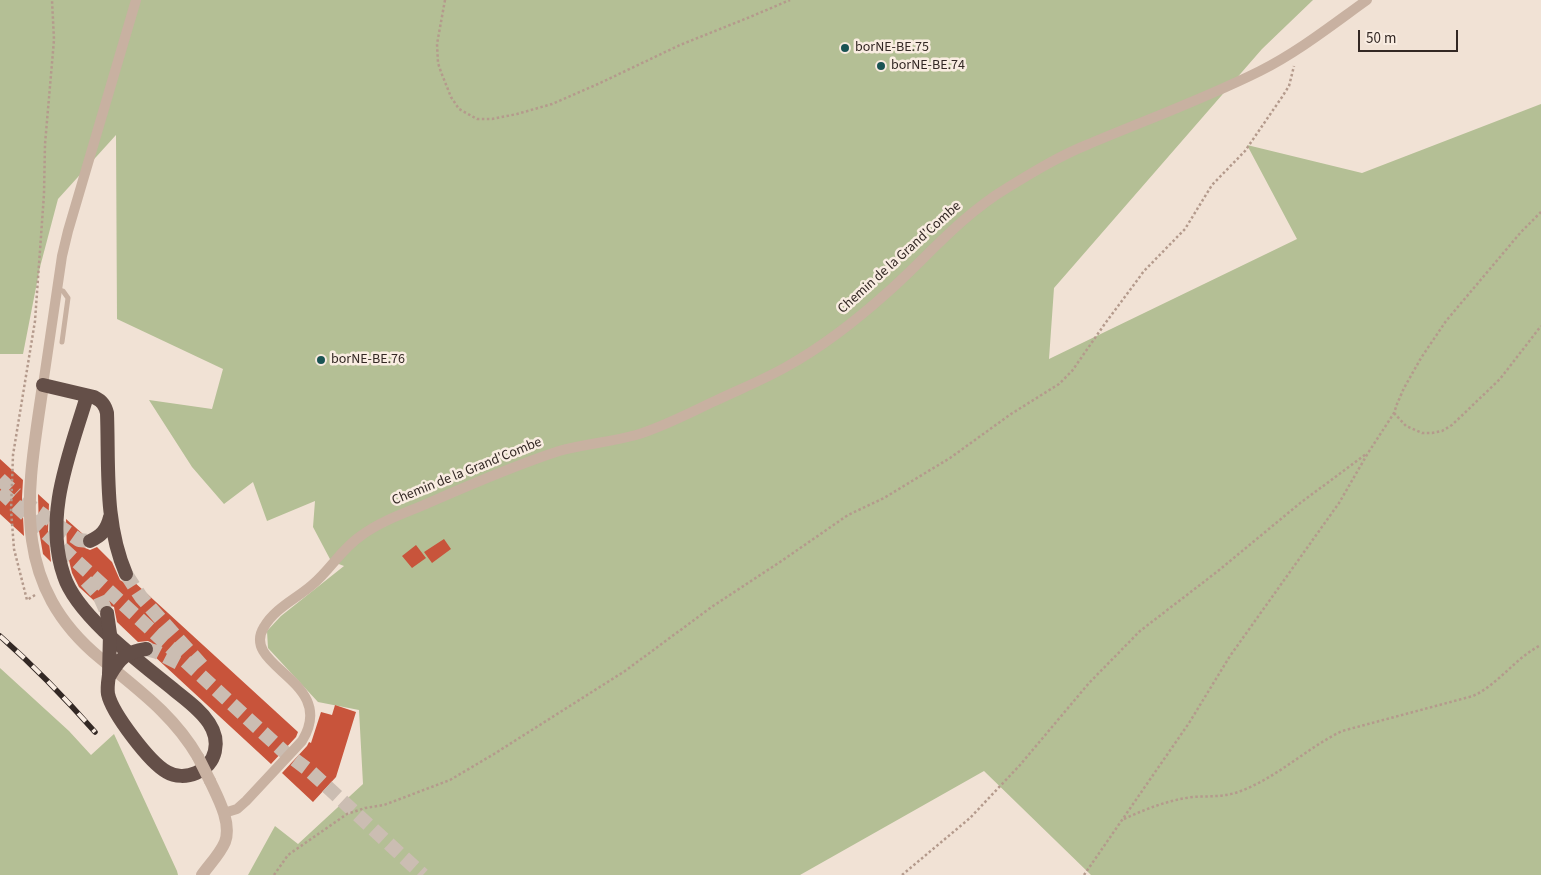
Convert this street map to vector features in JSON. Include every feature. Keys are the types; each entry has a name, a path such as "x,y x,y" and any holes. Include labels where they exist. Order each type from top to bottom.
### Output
{"highway":[{"path":"43,385 100,401 106,409 110,517 117,550 126,574"},
{"path":"86,396 58,503 56,532 63,575 74,596 97,623 187,700 207,720 214,731 216,741 215,754 208,765 196,774 185,776 172,774 159,766 136,740 116,712 108,693 109,676 110,634 107,613"},
{"path":"90,541 104,533 110,517"},
{"path":"109,676 115,665 123,657 131,652 146,649"}],"street":[{"path":"136,0 74,206 62,256 30,474 29,507 33,551 42,580 58,611 76,635 93,652 146,694 162,710 188,741 210,781 224,813 227,830 225,842 202,875"},
{"name":"Chemin de la Grand'Combe","path":"224,813 237,809 246,801 302,741 310,723 310,708 307,698 264,653 260,643 261,631 274,614 312,585 341,552 365,533 391,518 506,470 562,450 621,439 655,428 777,372 806,356 836,334 888,292 956,227 1006,188 1087,144 1149,120 1257,73 1297,50 1366,0"}],"lane":[{"path":"57,288 68,298 62,342"}],"path":[{"path":"30,598 27,600 14,549 12,510 13,455 34,321 44,194 45,144 54,40 52,0"},
{"path":"445,0 437,44 438,63 441,72 451,97 459,109 477,119 492,119 552,104 680,45 790,0"},
{"path":"274,875 288,855 347,814 365,808 384,805 450,780 502,748 625,671 713,606 848,515 884,498 950,458 1011,414 1059,384 1072,371 1144,271 1185,229 1212,185 1245,151 1288,86 1297,50"},
{"path":"1084,875 1189,723 1230,656 1339,502 1394,413 1396,404 1409,380 1446,321 1521,232 1541,212"},
{"path":"1394,413 1406,426 1422,433 1442,431 1452,426 1500,379 1541,326"},
{"path":"902,875 976,811 1020,765 1089,683 1140,631 1218,571 1299,504 1368,453"},
{"path":"1122,820 1155,805 1193,797 1234,793 1252,786 1279,771 1324,739 1342,731 1473,696 1482,692 1522,656 1541,645"}],"green space":[{"path":"0,0 1313,0 1262,49 1054,288 1049,359 1297,239 1247,145 1362,173 1541,104 1541,875 1091,875 984,771 800,875 248,875 275,826 298,844 363,784 359,710 318,702 268,648 267,631 281,616 344,566 331,561 313,527 315,501 267,521 253,482 224,504 192,467 149,400 212,409 223,369 117,319 116,135 58,199 40,267 23,354 0,354"},
{"path":"0,668 69,731 91,755 114,734 178,875 0,875"}],"building":[{"path":"0,459 23,480 24,536 0,514"},
{"path":"38,494 49,504 48,531 51,562 43,554 39,531"},
{"path":"66,519 84,535 81,541 85,548 90,550 97,547 112,562 120,580 125,583 132,580 298,732 296,737 271,764 153,655 155,648 152,643 148,641 138,642 117,622 114,607 106,604 101,607 79,587 72,573 67,552"},
{"path":"444,539 451,549 432,563 424,552"},
{"path":"416,545 426,558 412,568 402,556"},
{"path":"335,705 356,712 336,777 313,802 282,773 309,742 311,743 321,712 332,715"}],"tunnel":[{"path":"0,479 16,494"},
{"path":"0,491 282,750 311,772 423,875"},
{"path":"22,500 79,540 90,541"},
{"path":"126,574 141,597 204,668"},
{"path":"86,581 99,595 107,613"},
{"path":"146,649 157,652 180,664"}],"railway":[{"path":"0,636 49,682 95,732"}],"place":[{"name":"borNE-BE.75","path":"845,48"},
{"name":"borNE-BE.74","path":"881,66"},
{"name":"borNE-BE.76","path":"321,360"}]}
